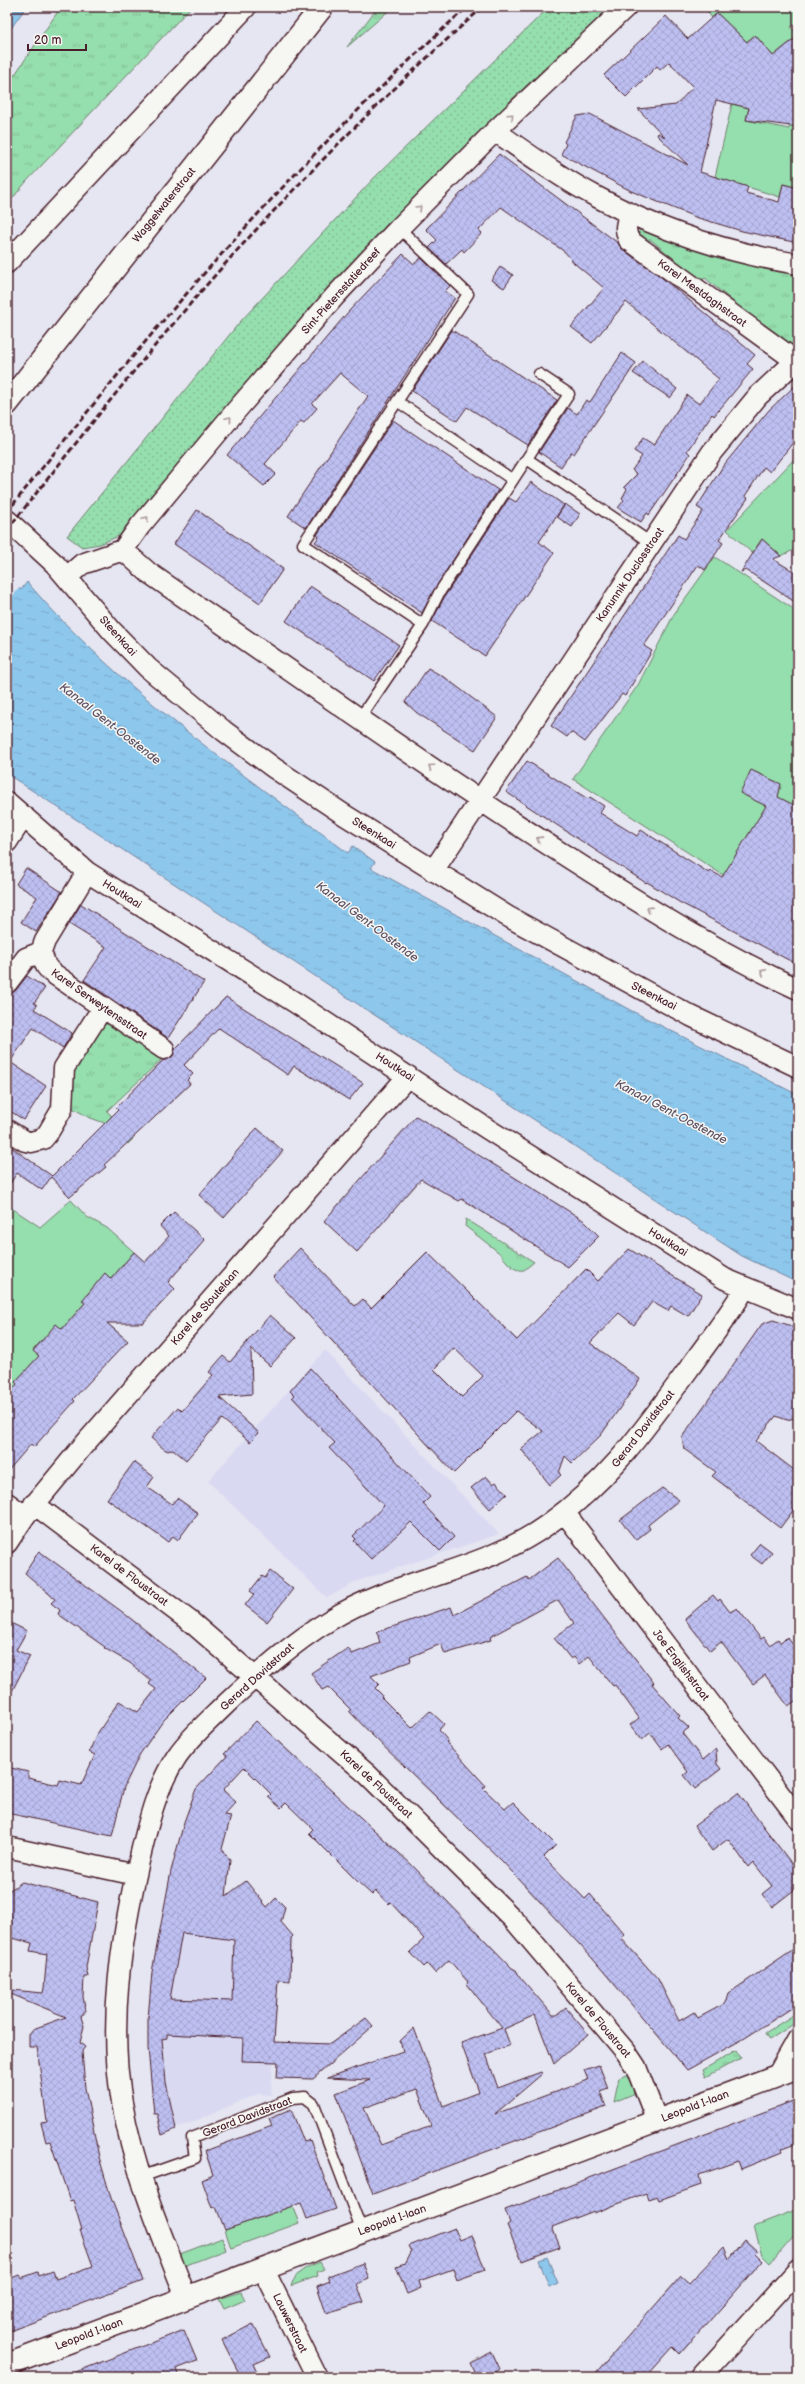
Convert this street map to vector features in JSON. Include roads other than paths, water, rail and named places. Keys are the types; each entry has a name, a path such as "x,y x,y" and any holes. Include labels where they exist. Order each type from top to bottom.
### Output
{"street":[{"path":"7,263 246,7"},
{"name":"Waggelwaterstraat","path":"7,404 322,7"},
{"name":"Sint-Pietersstatiedreef","path":"123,550 140,526 234,413 336,296 399,228 495,131 626,7"},
{"path":"495,131 558,174 597,197 630,213 685,235 728,248 798,264"},
{"name":"Karel Mestdaghstraat","path":"630,213 625,225 625,232 629,240 797,360"},
{"name":"Kanunnik Duclosstraat","path":"433,871 652,543 734,424 758,396 797,360"},
{"name":"Steenkaai","path":"7,520 44,552 112,631 148,668 219,727 274,768 433,871 507,916 603,970 691,1016 798,1067"},
{"path":"67,577 82,564 123,550 149,573 479,801 655,912 718,949 798,989"},
{"name":"Houtkaai","path":"7,802 87,872 725,1279 798,1309"},
{"path":"7,842 24,816"},
{"path":"7,983 26,958 41,952 45,941 87,872"},
{"name":"Karel Serweytensstraat","path":"41,952 46,966 51,972 164,1049"},
{"path":"7,1130 25,1141 31,1142 43,1138 48,1133 62,1109 64,1068 103,1007"},
{"name":"Karel de Stoutelaan","path":"7,1543 30,1510 408,1076"},
{"name":"Gerard Davidstraat","path":"186,2297 141,2177 122,2104 115,2034 121,1953 136,1875 154,1803 164,1779 177,1756 193,1736 292,1645 328,1620 359,1604 496,1554 519,1543 564,1512 613,1468 637,1440 745,1288"},
{"name":"Karel de Floustraat","path":"7,1503 30,1510 191,1622 367,1774 514,1921 632,2060 657,2121"},
{"name":"Joe Englishstraat","path":"564,1512 798,1818"},
{"path":"7,1847 136,1875"},
{"path":"777,2076 798,2039"},
{"name":"Leopold I-laan","path":"7,2365 798,2068"},
{"name":"Lauwerstraat","path":"263,2268 317,2377"},
{"path":"701,2377 798,2270"}],"lane":[{"path":"399,228 468,294 303,544 423,625"},
{"path":"360,718 423,625 439,594 569,394 539,374"},
{"path":"397,401 513,480"},
{"path":"527,459 652,543"},
{"name":"Gerard Davidstraat","path":"141,2177 194,2158 192,2138 293,2098 305,2097 314,2104 362,2231"}],"water":[{"path":"7,7 26,7 7,34"},
{"name":"Kanaal Gent-Oostende","path":"7,577 21,590 27,582 100,658 139,693 221,759 348,853 353,846 375,862 371,868 630,1010 798,1095 798,1283 742,1256 7,774"},
{"path":"547,2257 558,2283 549,2287 539,2260"}],"railway":[{"path":"7,512 142,345 256,216 344,124 467,7"},
{"path":"7,530 146,356 233,255 293,191 386,97 483,7"}]}
